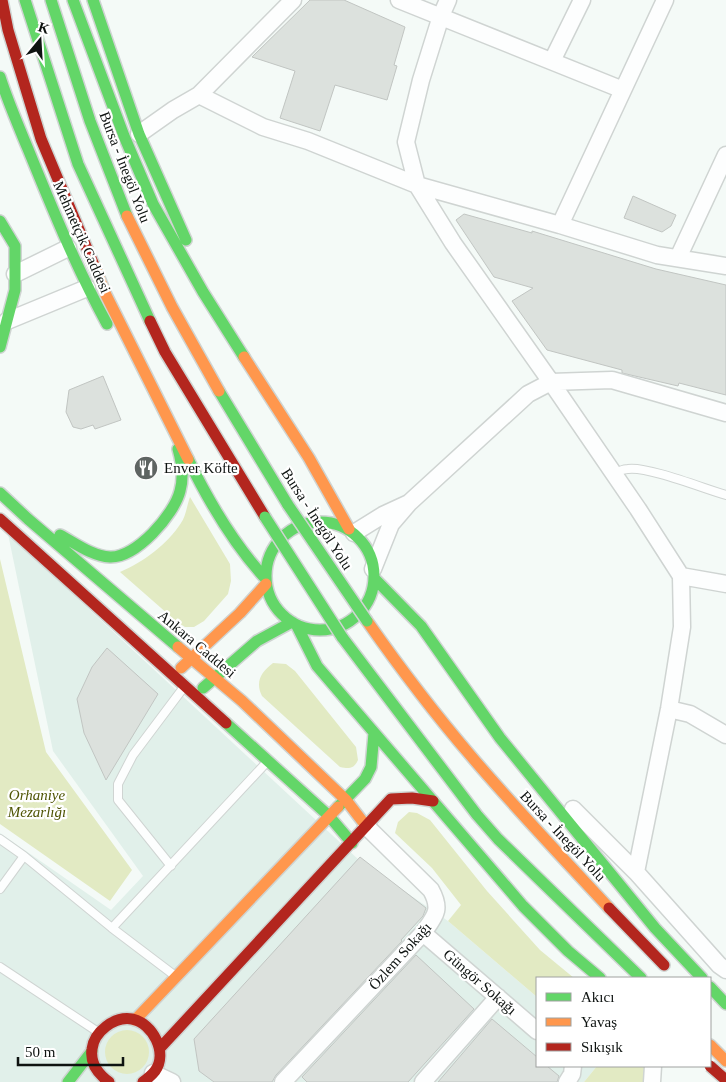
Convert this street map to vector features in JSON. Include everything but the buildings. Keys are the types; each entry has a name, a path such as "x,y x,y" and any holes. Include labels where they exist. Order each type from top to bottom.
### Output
{"main road":[{"path":"2,0 8,30 41,139 106,295 201,485 249,561 266,582"},
{"path":"25,0 78,164 164,352 265,518 342,637 477,815 498,839 640,977"},
{"name":"Bursa - İnegöl Yolu","path":"52,0 79,88 102,153 137,238 204,368 288,505 391,656 451,732 522,816 671,972"},
{"path":"73,0 124,136 152,204 352,531"},
{"path":"93,0 139,134 220,318"},
{"name":"Mehmetçik Caddesi","path":"0,78 68,248 113,336"},
{"path":"0,221 15,246 14,290 1,341"},
{"path":"122,353 131,369 157,399"},
{"path":"28,519 89,550 104,555 111,557 131,552 168,516 178,499 183,468 174,431"},
{"name":"Ankara Caddesi","path":"0,493 278,734 346,800 366,826"},
{"path":"0,520 329,816 352,843"},
{"path":"315,521 333,522 352,531 363,541 372,557 373,574 372,593 364,609 350,622 333,629 315,630 294,624 282,616 271,601 266,582 266,566 272,549 282,535 297,525 315,521"},
{"path":"373,574 421,626 500,738 654,928 701,977"},
{"path":"173,676 240,613 266,582"},
{"path":"196,696 214,677 257,641 294,624"},
{"path":"294,624 317,666 523,906 577,959 599,977"},
{"path":"135,1020 365,779 371,767 374,733"},
{"path":"160,1048 391,799 405,796 433,801"},
{"path":"711,988 726,1004"},
{"path":"109,1082 97,1070 93,1061 92,1050 99,1032 115,1020 135,1020 152,1030 160,1048 158,1066 148,1078"},
{"path":"711,1047 726,1061"},
{"path":"68,1082 92,1050"}],"street":[{"path":"139,134 173,110 199,95 293,0"},
{"path":"400,0 624,90"},
{"path":"448,0 441,16 421,80 406,142 417,185 453,243 614,473 681,576 682,627 669,710 636,872"},
{"path":"552,61 582,0"},
{"path":"560,224 665,0"},
{"path":"199,95 263,127 308,141 417,185 560,224 657,255 726,266"},
{"path":"678,258 726,155"},
{"path":"15,274 68,248"},
{"path":"6,321 87,288"},
{"path":"373,574 391,524 409,503 528,394 550,382 612,380 726,413"},
{"path":"352,531 409,503"},
{"path":"681,576 726,584"},
{"path":"669,710 690,714 726,735"},
{"path":"500,738 636,872 719,965 726,970"},
{"name":"Özlem Sokağı","path":"283,1082 423,933 435,917 437,910 435,897 431,890 366,826"},
{"name":"Güngör Sokağı","path":"423,933 536,1030"},
{"path":"577,959 590,977"},
{"path":"423,1082 498,997"},
{"path":"567,1082 572,1074 573,1067"},
{"path":"652,1082 654,1067"},
{"path":"148,1078 172,1082"}],"lane":[{"path":"614,473 628,469 653,472 726,495"},
{"path":"171,866 118,800 118,784 133,755 184,686"},
{"path":"112,928 268,762"},
{"path":"0,839 176,976"},
{"path":"0,889 24,856"},
{"path":"0,967 99,1032"}],"shaded area":[{"path":"8,534 359,860 448,921 536,996 536,1067 596,1067 584,1082 0,1082 0,833 111,910 143,876 53,751"}],"green space":[{"path":"190,497 230,564 231,581 228,594 204,621 194,627 185,627 120,572 146,558 169,539 183,520"},
{"name":"Orhaniye Mezarlığı","path":"0,559 46,752 132,870 110,901 0,824"},
{"path":"273,663 286,664 295,671 356,747 358,760 353,767 340,767 262,696 259,686 260,678"},
{"path":"409,812 417,813 430,820 487,891 540,950 573,977 536,977 536,996 448,921 461,905 432,868 395,833 398,822"},
{"path":"127,1030 139,1034 145,1040 149,1052 145,1064 139,1070 127,1074 115,1070 109,1064 105,1052 109,1040 115,1034"},
{"path":"596,1067 645,1067 644,1082 584,1082"}],"traffic: fast":[{"path":"25,0 78,164 150,321"},
{"path":"51,0 90,121 127,216"},
{"path":"73,0 124,136 153,204 203,292 244,357"},
{"path":"93,0 139,134 186,240"},
{"path":"0,77 13,113 65,237 107,324"},
{"path":"0,221 15,246 15,290 0,347"},
{"path":"219,391 288,505"},
{"path":"60,535 90,552 110,557 120,555 142,543 162,523 170,512 180,491 182,475 178,449"},
{"path":"188,459 222,522 243,552 266,579"},
{"path":"0,493 178,647"},
{"path":"288,505 367,621"},
{"path":"265,517 342,637"},
{"path":"320,522 341,526 359,537 370,555 374,576 370,597 359,615 341,626 320,630 299,626 281,615 270,597 266,576 270,555 281,537 299,526 320,522"},
{"path":"374,578 421,626 500,738 655,928 701,977"},
{"path":"203,688 257,641 292,622"},
{"path":"297,626 317,666 523,906 568,951 599,977"},
{"path":"342,637 477,815 498,839 640,977"},
{"path":"226,723 329,816 352,843"},
{"path":"338,807 365,779 371,767 374,733"},
{"path":"711,988 726,1004"},
{"path":"68,1082 92,1051"}],"traffic: slow":[{"path":"127,216 172,307 219,391"},
{"path":"93,263 106,295 188,459"},
{"path":"244,357 309,458 349,529"},
{"path":"181,668 240,613 266,584"},
{"path":"367,621 457,740 609,908"},
{"path":"178,647 242,701 346,800 366,826"},
{"path":"135,1020 338,807"},
{"path":"711,1046 726,1061"}],"traffic: jam":[{"path":"2,0 8,30 41,139 93,263"},
{"path":"150,321 165,352 265,517"},
{"path":"0,519 226,723"},
{"path":"160,1048 391,799 412,798 433,801"},
{"path":"609,908 664,965"},
{"path":"109,1082 98,1072 92,1059 92,1049 97,1037 106,1026 125,1019 132,1019 146,1026 152,1032 159,1048 159,1064 154,1072 143,1082"},
{"path":"711,1067 726,1080"}],"place":[{"name":"Enver Köfte","path":"146,468"}]}
